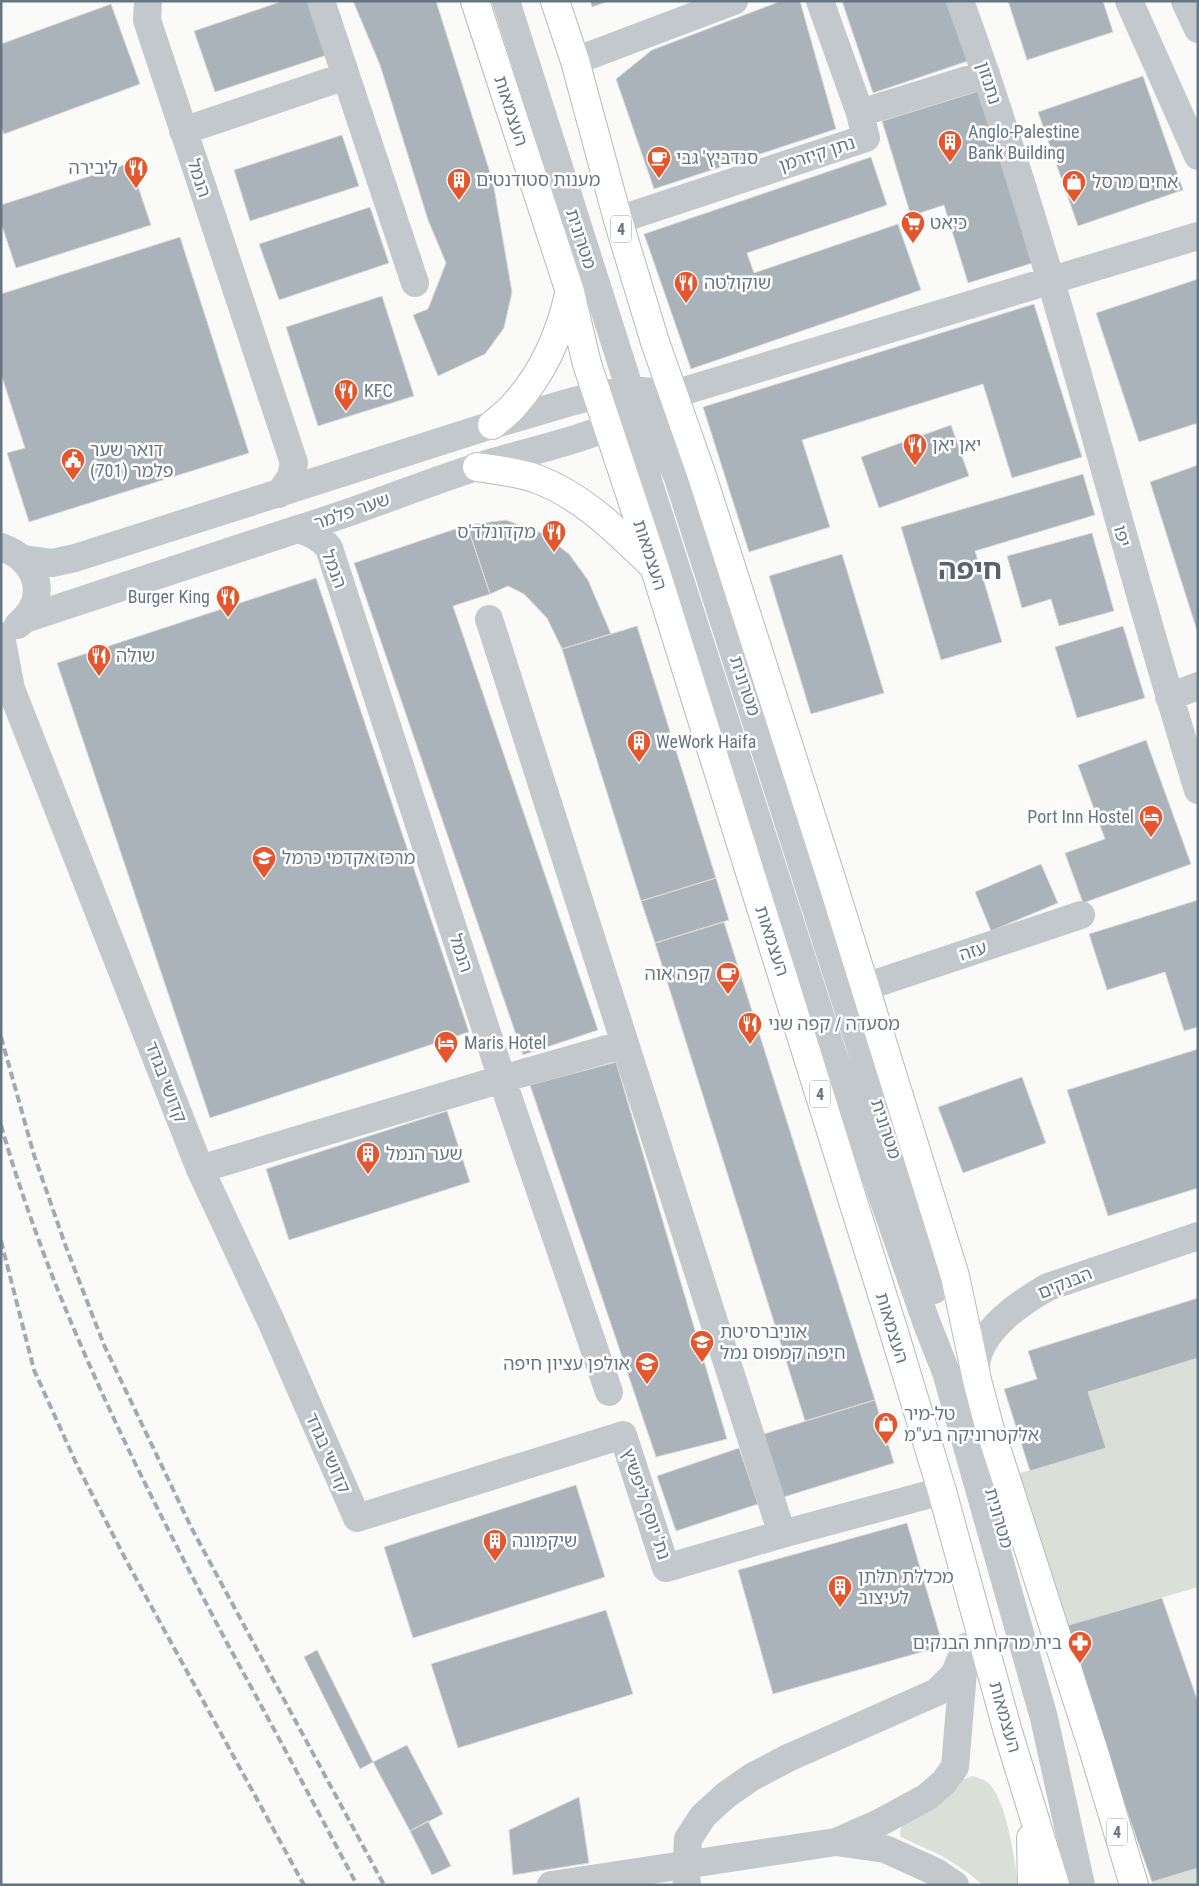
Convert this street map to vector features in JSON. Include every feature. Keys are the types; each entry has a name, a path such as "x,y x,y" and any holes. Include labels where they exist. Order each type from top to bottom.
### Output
{"highway":[{"name":"העצמאות","path":"475,1 570,292 587,364 597,395 630,411 654,566 893,1329 942,1491 1031,1811 1055,1885"},
{"name":"4","path":"555,1 575,61 618,220 655,342 674,394 865,986 955,1276 977,1380 989,1426 1094,1752 1134,1885"},
{"path":"492,425 514,406 526,392 544,363 564,318 570,292"},
{"path":"477,467 513,472 537,479 571,496 608,522 654,566"},
{"path":"1031,1811 1032,1885"}],"street":[{"name":"הנמל","path":"148,1 147,20 294,463 291,476 279,494"},
{"path":"321,1 415,283"},
{"name":"מטרונית","path":"506,1 630,411 649,484 831,1049 927,1324 946,1372 1044,1718 1081,1885"},
{"path":"575,61 734,1"},
{"path":"820,1 860,113"},
{"name":"נתנזון","path":"960,1 986,74 1052,280"},
{"path":"1129,1 1198,156"},
{"path":"1185,1 1198,29"},
{"name":"נתן קיזרמן","path":"618,220 866,138 860,113 986,74"},
{"path":"184,131 346,76"},
{"path":"630,411 674,394 1198,236"},
{"name":"יפו","path":"1052,280 1169,697 1198,790"},
{"path":"13,553 52,562 75,558 492,425 597,395"},
{"name":"מטרונית","path":"630,411 678,478 713,583 901,1174 1069,1763 1099,1885"},
{"name":"שער פלמר","path":"1,632 14,628 25,619 334,518 477,467 580,438 630,411"},
{"name":"הנמל","path":"298,529 312,534 323,541 329,548 502,1079 609,1392"},
{"path":"13,553 32,570 36,582 33,608 25,619"},
{"path":"488,619 782,1534"},
{"name":"קדושי בגדד","path":"1,636 11,689 200,1170 271,1321 357,1518"},
{"path":"1169,697 1198,686"},
{"name":"עזה","path":"865,986 1081,915"},
{"path":"200,1170 625,1044"},
{"name":"הבנקים","path":"977,1380 976,1363 980,1350 1004,1317 1025,1300 1048,1287 1198,1236"},
{"name":"נת' יוסף ליפשיץ","path":"357,1518 622,1435 666,1568 782,1534 942,1491"},
{"path":"551,1885 836,1842 879,1823 927,1798 944,1782 955,1767 966,1647 973,1604"},
{"path":"687,1885 688,1839 703,1816 726,1795 752,1777 788,1758 937,1692 954,1675 966,1647"},
{"path":"836,1842 885,1849 936,1872 955,1885"}],"shaded area":[{"path":"1198,1358 1198,1587 1062,1627 1017,1474 1106,1448 1088,1392"},
{"path":"972,1776 983,1780 992,1787 1002,1807 1015,1862 1018,1885 983,1885 942,1856 901,1837 902,1825 934,1807 955,1789 959,1781"},
{"path":"1198,1868 1198,1885 1152,1885 1152,1882"}],"building":[{"path":"283,1 308,1 327,55 215,92 194,31"},
{"name":"מענות סטודנטים","path":"353,1 436,1 493,182 512,292 504,328 485,354 438,376 413,315 428,309 446,263 428,220 380,65"},
{"path":"590,1 609,1 592,7"},
{"path":"781,1 800,1 836,129 654,189 616,79 652,50"},
{"path":"842,1 948,1 968,61 873,93"},
{"path":"1008,1 1103,1 1113,32 1027,60"},
{"path":"111,4 140,84 4,134 1,126 1,44"},
{"path":"1143,76 1183,190 1078,226 1038,112"},
{"name":"Anglo-Palestine Bank Building","path":"982,90 1036,262 968,283 944,205 911,216 882,121"},
{"path":"342,135 359,186 250,221 234,170"},
{"path":"871,157 887,205 747,253 754,273 898,224 921,290 691,369 644,234"},
{"path":"130,163 151,225 16,268 1,223 1,205"},
{"path":"370,207 389,263 279,300 259,244"},
{"path":"180,237 249,453 29,522 7,453 25,448 1,374 1,294"},
{"path":"1198,279 1198,423 1139,442 1096,313"},
{"path":"382,296 414,396 318,426 286,327"},
{"path":"1034,304 1082,457 1012,478 983,384 802,440 830,527 749,552 703,407"},
{"name":"יאן יאן","path":"951,425 969,476 879,508 861,457"},
{"path":"1198,465 1198,634 1150,482"},
{"path":"1083,474 1095,515 975,551 1002,642 941,660 901,527"},
{"path":"506,520 542,533 569,554 588,580 611,634 562,649 547,618 524,594 508,586 490,594 467,525"},
{"path":"467,525 490,594 453,606 598,1030 523,1055 354,563"},
{"path":"1092,533 1114,611 1059,626 1051,599 1022,608 1007,556"},
{"path":"842,554 884,693 811,714 769,576"},
{"name":"מרכז אקדמי כרמל","path":"316,578 469,1032 210,1118 57,663"},
{"name":"WeWork Haifa","path":"637,626 716,878 641,901 562,649"},
{"path":"1123,626 1145,698 1077,718 1055,647"},
{"path":"1146,740 1191,864 1083,903 1065,853 1105,839 1078,765"},
{"path":"1041,864 1058,903 991,931 975,892"},
{"path":"716,878 729,920 655,943 641,901"},
{"path":"1198,900 1198,1027 1184,1031 1165,972 1107,990 1089,934"},
{"path":"724,922 875,1400 805,1421 655,943"},
{"path":"1198,1049 1198,1188 1108,1216 1067,1090"},
{"path":"616,1062 727,1439 656,1457 530,1085"},
{"path":"1022,1077 1046,1143 963,1173 938,1107"},
{"name":"שער הנמל","path":"447,1111 470,1182 289,1240 266,1169"},
{"path":"1198,1298 1198,1358 1088,1392 1106,1448 1030,1471 1004,1389 1037,1379 1028,1351"},
{"path":"875,1400 894,1463 777,1499 757,1436"},
{"path":"739,1448 758,1504 676,1531 657,1476"},
{"name":"שיקמונה","path":"576,1485 605,1577 413,1638 384,1547"},
{"name":"מכללת תלתן לעיצוב","path":"907,1523 943,1646 773,1694 738,1570"},
{"path":"1162,1598 1198,1702 1198,1868 1152,1882 1062,1627"},
{"path":"606,1610 633,1694 458,1748 431,1664"},
{"path":"317,1650 373,1762 360,1769 304,1657"},
{"path":"407,1745 443,1814 410,1831 373,1762"},
{"path":"579,1797 589,1863 513,1875 509,1830"},
{"path":"428,1821 451,1866 432,1875 410,1831"}],"railway":[{"path":"1,1037 34,1155 66,1247 104,1345 192,1529 384,1885"},
{"path":"1,1125 22,1193 46,1259 100,1390 194,1580 357,1885"},
{"path":"1,1241 34,1370 77,1465 127,1562 304,1885"}],"place":[{"name":"Anglo-Palestine Bank Building","path":"950,163"},
{"name":"סנדביץ' גבי","path":"659,179"},
{"name":"ליבירה","path":"136,189"},
{"name":"מענות סטודנטים","path":"459,201"},
{"name":"אחים מרסל","path":"1074,203"},
{"name":"כיאט","path":"913,244"},
{"name":"שוקולטה","path":"686,304"},
{"name":"KFC","path":"346,412"},
{"name":"יאן יאן","path":"915,466"},
{"name":"דואר שער פלמר (701)","path":"73,481"},
{"name":"מקדונלד'ס","path":"554,553"},
{"name":"Burger King","path":"228,618"},
{"name":"שולה","path":"99,677"},
{"name":"WeWork Haifa","path":"639,763"},
{"name":"Port Inn Hostel","path":"1151,838"},
{"name":"מרכז אקדמי כרמל","path":"264,879"},
{"name":"קפה אוה","path":"728,995"},
{"name":"מסעדה / קפה שני","path":"750,1045"},
{"name":"Maris Hotel","path":"446,1064"},
{"name":"שער הנמל","path":"368,1175"},
{"name":"אוניברסיטת חיפה קמפוס נמל","path":"702,1363"},
{"name":"אולפן עציון חיפה","path":"647,1385"},
{"name":"טל-מיר אלקטרוניקה בע\"מ","path":"886,1445"},
{"name":"שיקמונה","path":"495,1562"},
{"name":"מכללת תלתן לעיצוב","path":"840,1608"},
{"name":"בית מרקחת הבנקים","path":"1080,1664"}],"district":[{"name":"חיפה","path":"970,569"}]}
